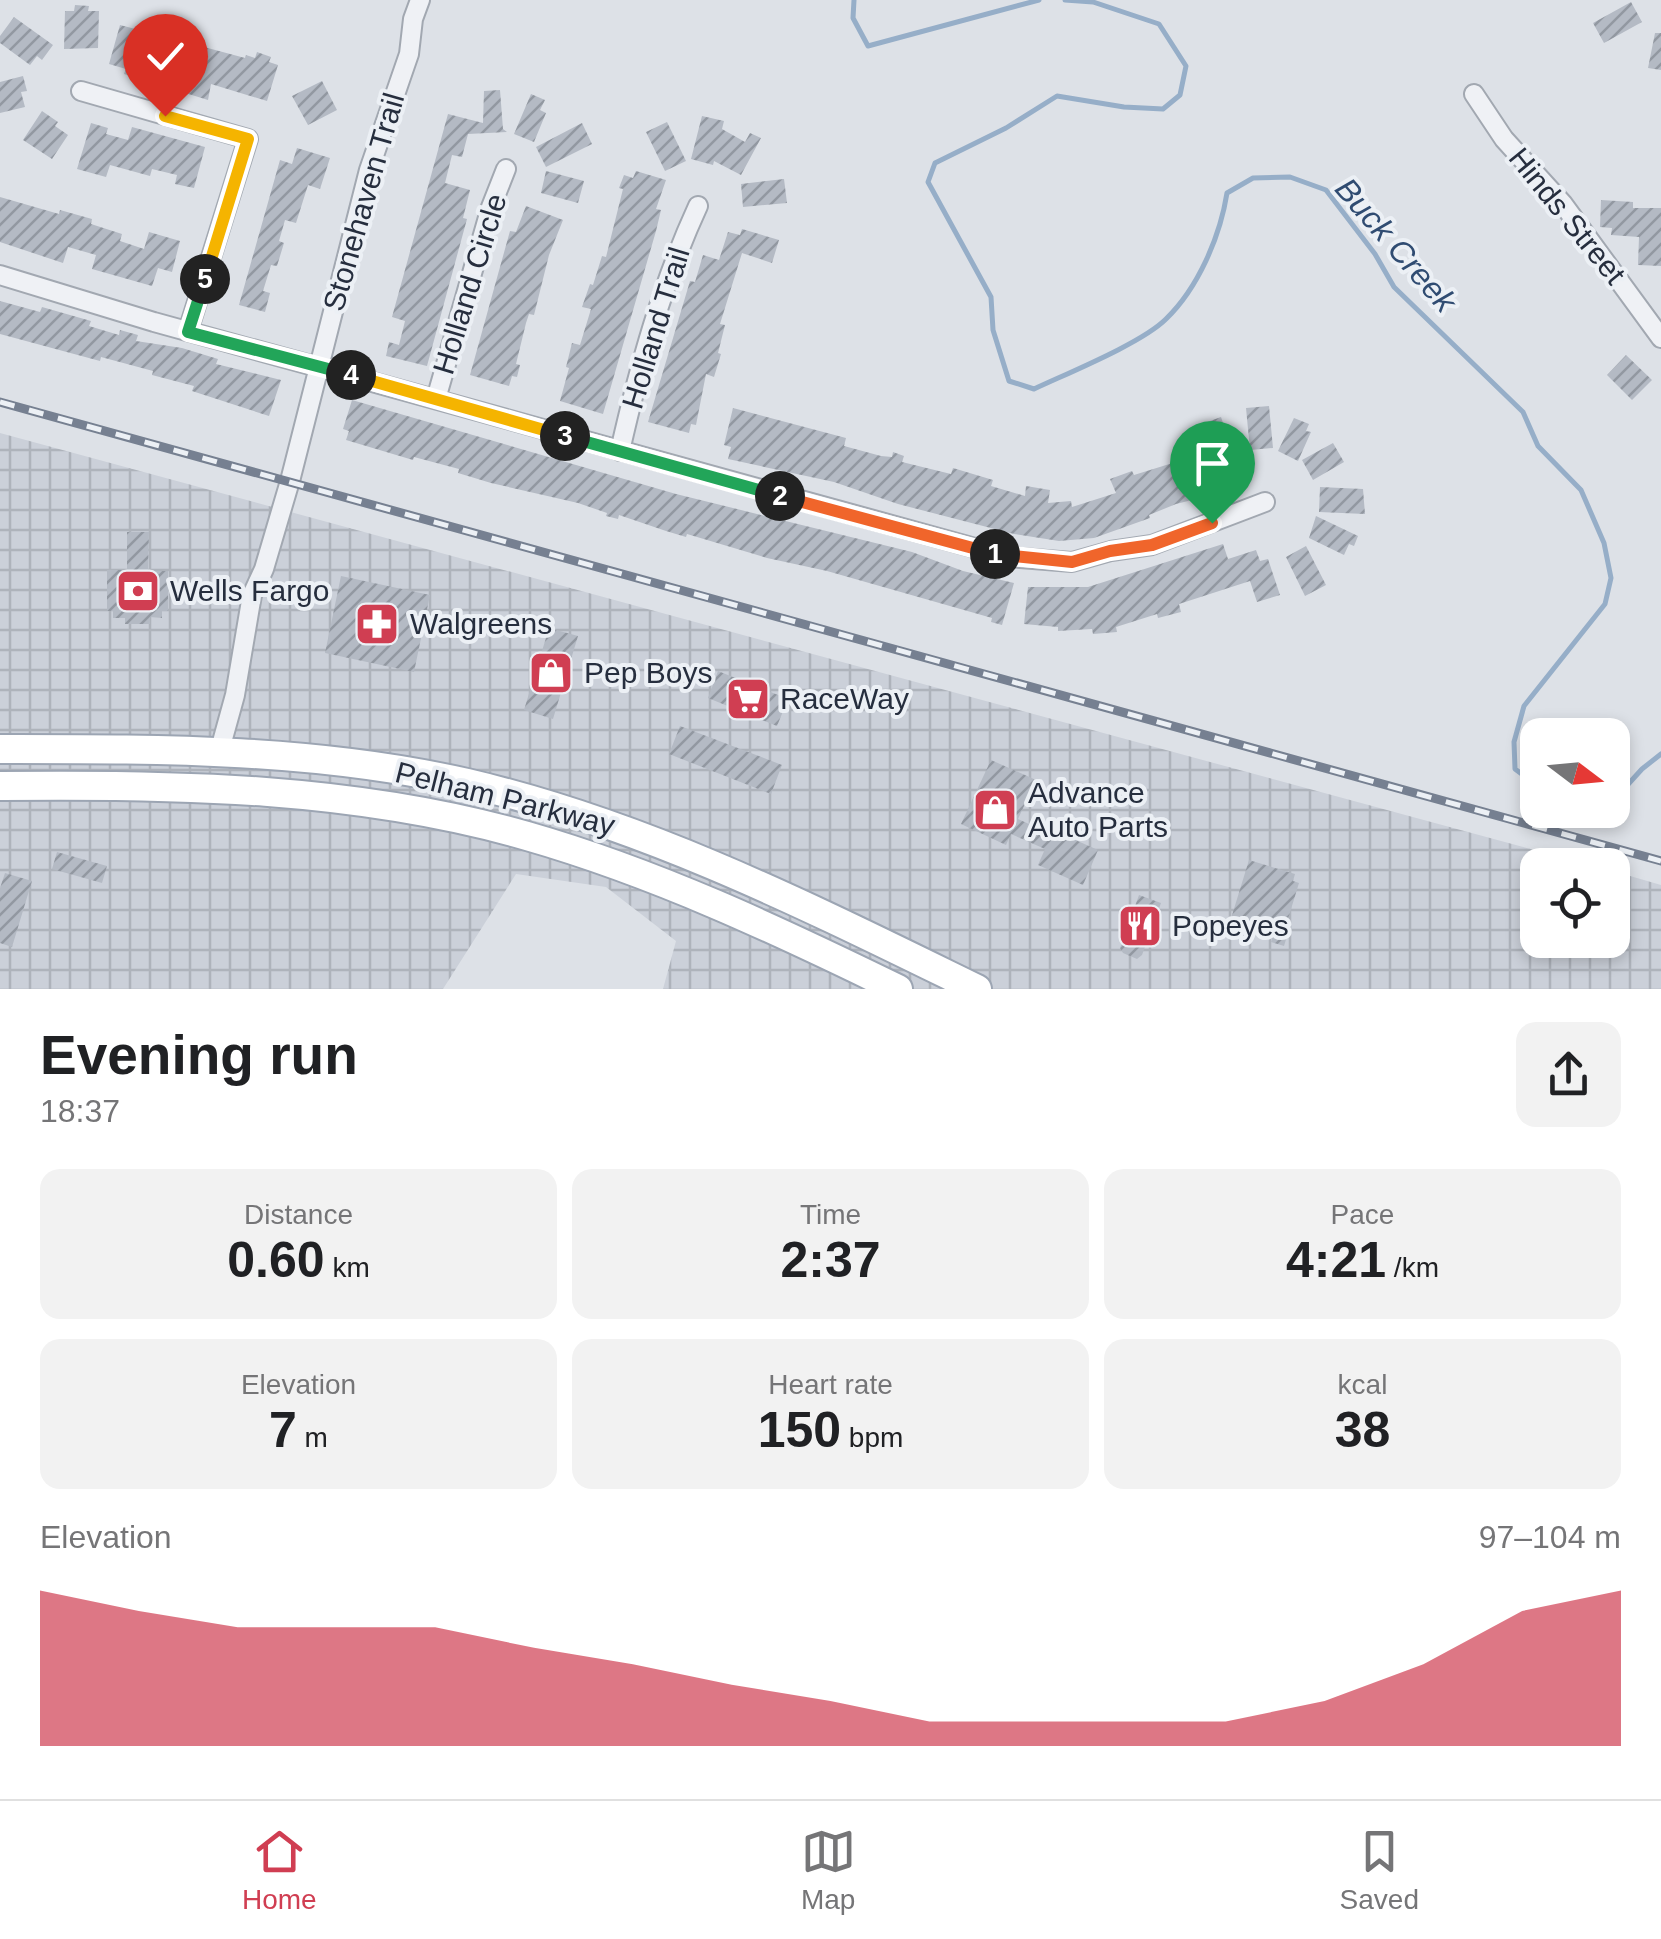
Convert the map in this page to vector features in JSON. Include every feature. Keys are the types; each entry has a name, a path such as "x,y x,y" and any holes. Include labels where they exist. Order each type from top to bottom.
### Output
{"main road":[{"path":"36,749 36,786"},
{"name":"Pelham Parkway","path":"0,750 219,753 352,763 521,797 640,835 777,893 977,989"},
{"path":"215,790 219,753"},
{"name":"Pelham Parkway","path":"0,786 310,796 510,832 663,882 898,989"},
{"path":"510,832 521,797"},
{"path":"762,926 777,893"}],"street":[{"name":"Stonehaven Trail","path":"219,753 235,695 252,595 271,547 369,170 409,54 413,19 420,0"},
{"path":"81,92 248,139 188,332"},
{"name":"Hinds Street","path":"1474,94 1512,148 1564,204 1661,338"},
{"name":"Holland Circle","path":"436,400 491,207 506,169"},
{"name":"Holland Trail","path":"620,451 674,256 698,206"},
{"path":"0,276 188,332 1008,557 1072,562 1152,545 1265,502"}],"shaded area":[{"path":"0,433 1526,848 1520,848 1520,958 1630,958 1630,876 1661,885 1661,989 663,989 676,941 606,887 516,874 443,989 0,989"}],"building":[{"path":"1631,2 1642,22 1604,43 1593,23"},
{"path":"75,5 99,11 98,48 64,49 65,11 74,11"},
{"path":"14,17 53,45 42,60 37,56 30,65 0,43 0,36"},
{"path":"120,25 147,32 145,37 180,47 178,55 200,61 204,47 245,58 255,58 257,52 271,57 269,62 278,65 267,101 211,84 208,100 124,74 126,69 109,64"},
{"path":"1655,33 1661,33 1661,70 1648,68"},
{"path":"23,76 27,91 21,92 25,107 0,113 0,82"},
{"path":"322,81 337,110 308,125 292,96"},
{"path":"500,90 503,129 507,132 468,134 462,157 452,155 445,183 470,190 463,218 467,219 427,366 386,356 389,342 399,345 405,321 392,317 448,114 483,123 484,91"},
{"path":"531,94 545,100 540,110 546,113 534,142 514,134"},
{"path":"42,111 68,135 52,159 23,140"},
{"path":"702,116 724,121 722,129 745,142 750,133 761,138 741,175 714,161 713,165 691,159"},
{"path":"667,122 686,161 665,171 646,132"},
{"path":"91,123 108,128 106,134 128,140 132,127 205,147 194,188 175,184 177,175 152,169 150,176 110,165 106,177 77,169"},
{"path":"582,123 592,144 546,167 536,147"},
{"path":"297,148 330,158 320,189 308,185 296,223 285,220 277,266 271,265 263,291 270,293 265,312 239,305 280,160 292,164"},
{"path":"546,171 584,181 578,203 541,193"},
{"path":"636,171 666,180 656,209 661,210 656,231 603,414 560,401 572,343 580,345 591,309 582,307 602,256 606,257 623,189 619,188 624,175 633,178"},
{"path":"784,179 787,203 743,207 741,184"},
{"path":"0,197 92,219 91,224 122,234 120,241 144,249 149,232 180,241 172,272 158,268 152,286 92,269 96,255 68,247 63,263 0,242"},
{"path":"1601,200 1633,202 1633,208 1661,208 1661,266 1638,265 1639,237 1611,235 1612,228 1600,227"},
{"path":"526,206 563,220 549,255 534,315 529,314 526,323 516,364 520,365 517,377 512,376 509,386 470,375 510,231 516,232"},
{"path":"742,229 779,240 772,263 742,253 720,324 725,325 718,353 721,354 714,377 706,374 696,425 691,424 689,433 648,422 690,281 695,282 703,255 719,260 728,232 740,235"},
{"path":"0,301 40,312 42,307 91,321 89,326 119,335 120,330 138,335 136,341 182,348 218,359 216,364 281,380 269,416 192,391 194,386 152,375 153,371 0,334"},
{"path":"1626,355 1652,380 1632,400 1607,375"},
{"path":"352,400 676,494 912,552 963,571 1014,583 1002,625 991,622 992,618 827,571 687,534 686,537 619,515 618,519 606,516 607,513 578,503 491,483 458,473 459,469 346,440 349,431 343,429"},
{"path":"1269,406 1273,448 1250,450 1246,408"},
{"path":"733,408 846,438 844,446 881,456 892,457 893,452 904,456 902,462 951,474 953,468 993,480 991,486 1025,496 1026,486 1050,490 1048,503 1071,501 1072,507 1116,493 1110,479 1208,452 1199,425 1221,417 1233,452 1226,453 1231,466 1199,476 1204,497 1176,504 1094,538 1059,541 1014,534 898,504 834,482 728,459 731,447 724,445"},
{"path":"1294,418 1309,424 1306,431 1311,432 1298,461 1278,451"},
{"path":"1333,443 1344,462 1313,480 1302,460"},
{"path":"1320,487 1363,489 1365,514 1319,512"},
{"path":"1316,516 1358,536 1354,546 1349,544 1344,555 1309,538"},
{"name":"Wells Fargo","path":"127,532 149,532 148,571 168,571 168,611 162,611 162,618 150,617 150,624 125,624 125,618 113,618 113,611 107,611 107,570 127,570"},
{"path":"1223,544 1228,559 1256,550 1260,561 1268,559 1280,595 1257,602 1250,581 1179,604 1181,612 1158,618 1157,614 1116,627 1117,632 1058,631 1058,627 1024,624 1028,587 1088,587"},
{"path":"1306,546 1326,585 1305,596 1286,557"},
{"name":"Walgreens","path":"341,576 430,595 414,672 325,653"},
{"name":"Pep Boys","path":"549,628 578,636 553,719 524,710"},
{"name":"RaceWay","path":"718,671 788,699 777,726 708,698"},
{"name":"RaceWay","path":"680,726 782,765 771,794 669,754"},
{"path":"991,760 1036,780 1018,819 1098,850 1083,885 1038,865 1045,849 1011,834 1006,845 961,824"},
{"path":"57,852 107,866 102,883 52,869"},
{"path":"1249,860 1295,874 1293,881 1299,883 1284,932 1288,933 1284,946 1229,925"},
{"path":"5,873 32,881 12,947 0,943 0,888"},
{"name":"Popeyes","path":"1139,895 1161,903 1142,955 1137,959 1120,948"}],"waterway":[{"name":"Buck Creek","path":"854,0 853,18 868,46 1039,0"},
{"name":"Buck Creek","path":"1065,0 1093,2 1159,24 1186,66 1180,95 1163,109 1057,96 1006,128 935,163 928,182 991,297 993,330 1009,381 1034,389 1123,347 1166,319 1206,261 1227,193 1253,178 1290,177 1326,190 1375,254 1394,287 1523,412 1538,446 1581,490 1604,543 1611,578 1605,604 1524,706 1521,718"},
{"name":"Buck Creek","path":"1520,720 1514,742 1515,769 1520,773"},
{"name":"Buck Creek","path":"1630,782 1661,754"}],"railway":[{"path":"0,402 1661,861"}],"place":[{"name":"Wells Fargo","path":"138,591"},
{"name":"Walgreens","path":"377,624"},
{"name":"Pep Boys","path":"551,673"},
{"name":"RaceWay","path":"748,699"},
{"name":"Advance Auto Parts","path":"995,810"},
{"name":"Popeyes","path":"1140,926"}],"route":[{"path":"165,116 248,139 188,332 1008,557 1072,562 1152,545 1212,523"}]}
